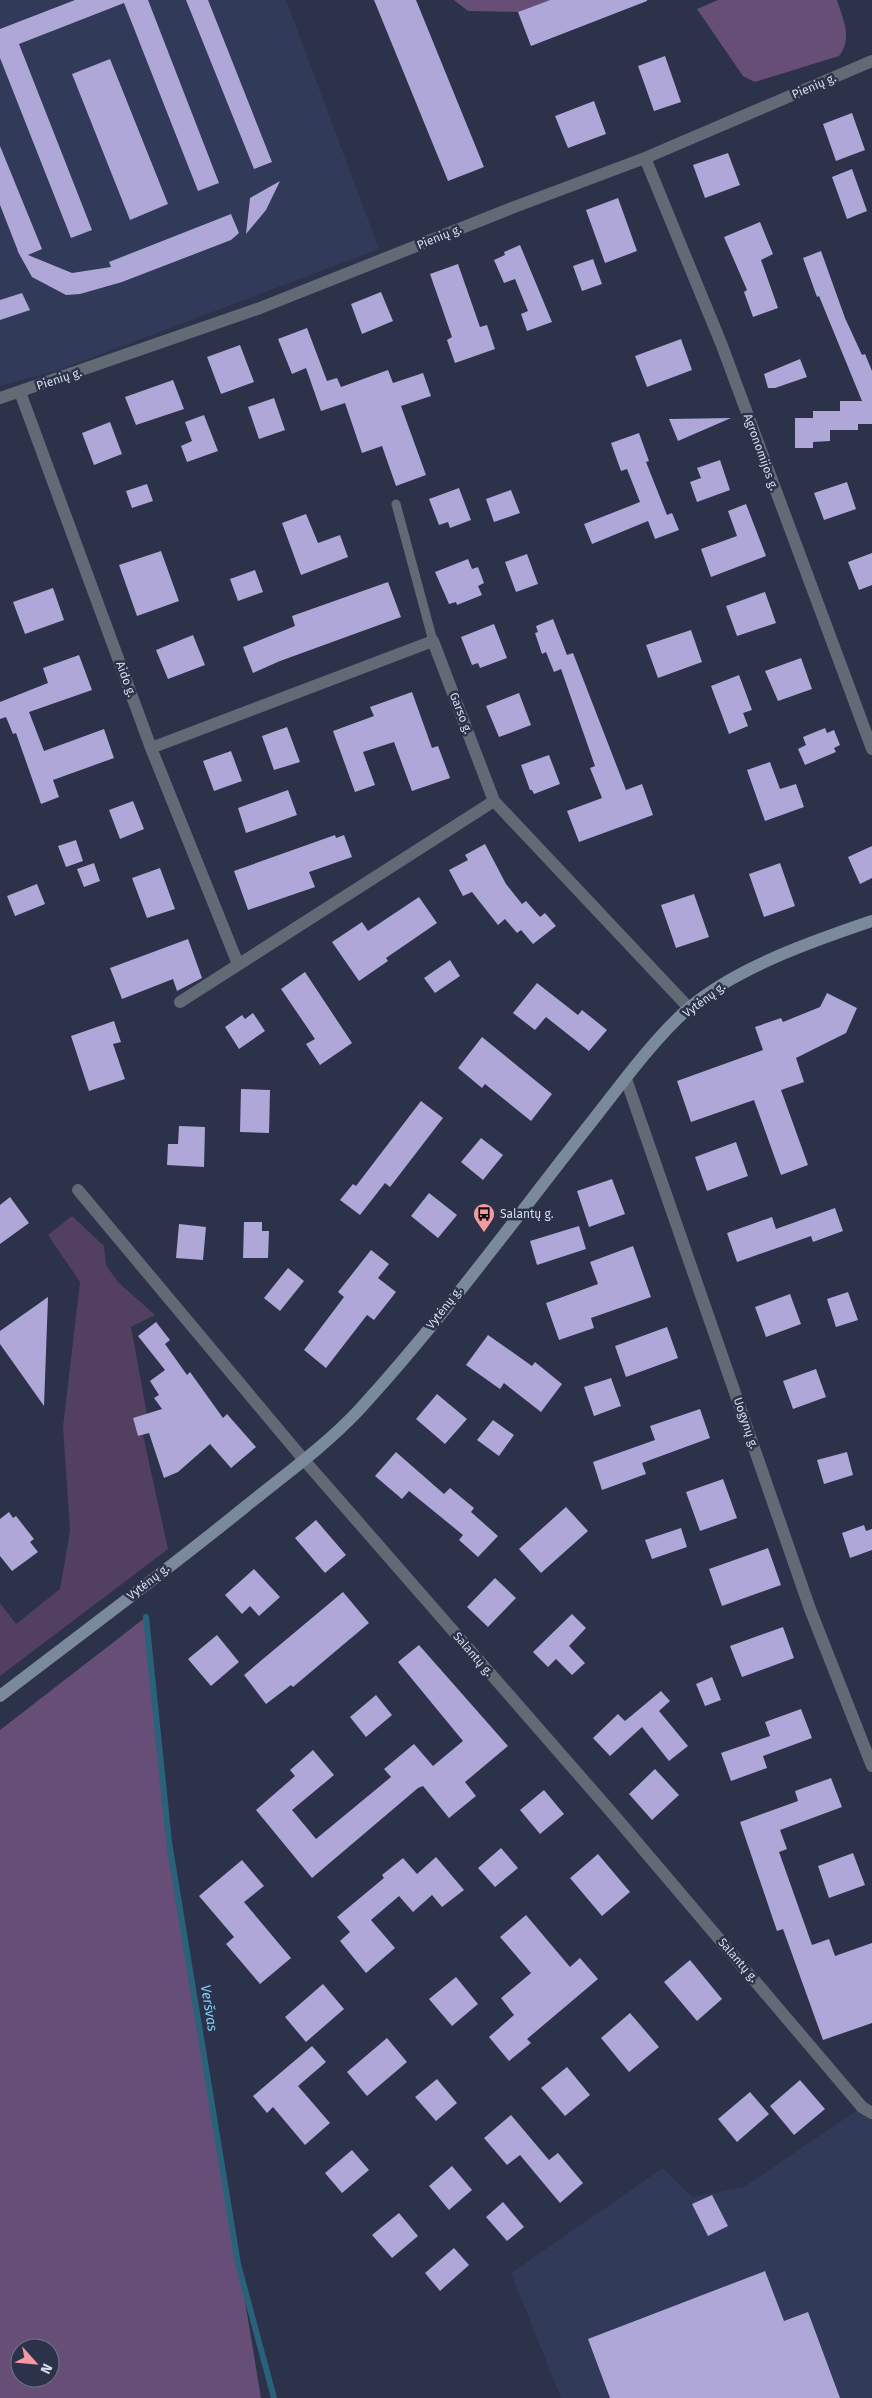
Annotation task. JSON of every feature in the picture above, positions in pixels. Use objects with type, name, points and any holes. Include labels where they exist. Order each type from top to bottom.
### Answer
[{"type":"main road","name":"Vytėnų g.","points":[[0,1696],[304,1460],[355,1413],[409,1353],[626,1079],[689,1008],[716,988],[747,971],[839,932],[872,921]]},
{"type":"street","name":"Pienių g.","points":[[0,398],[260,308],[517,206],[645,158],[872,61]]},
{"type":"street","name":"Agronomijos g.","points":[[645,158],[721,344],[872,749]]},
{"type":"street","name":"Aido g.","points":[[20,392],[151,748],[238,964]]},
{"type":"street","points":[[151,748],[433,641]]},
{"type":"street","name":"Garso g.","points":[[433,641],[494,801],[689,1008]]},
{"type":"street","points":[[180,1002],[494,801]]},
{"type":"street","name":"Uogynų g.","points":[[626,1079],[810,1609],[872,1766]]},
{"type":"street","name":"Salantų g.","points":[[78,1190],[304,1460],[613,1814],[862,2107],[872,2113]]},
{"type":"lane","points":[[396,504],[433,641]]},
{"type":"shaded area","points":[[0,0],[286,0],[379,249],[59,370],[0,386]]},
{"type":"shaded area","points":[[454,0],[550,0],[518,12],[468,11]]},
{"type":"shaded area","points":[[718,0],[837,0],[846,29],[843,49],[839,56],[755,82],[743,76],[697,9]]},
{"type":"shaded area","points":[[72,1216],[104,1246],[106,1265],[118,1282],[155,1315],[131,1327],[147,1414],[133,1418],[138,1436],[143,1435],[168,1549],[0,1676],[0,1603],[16,1624],[60,1589],[70,1531],[63,1427],[80,1282],[48,1235]]},
{"type":"shaded area","points":[[146,1617],[169,1842],[261,2398],[0,2398],[0,1730]]},
{"type":"shaded area","points":[[862,2107],[872,2113],[872,2398],[561,2398],[511,2273],[663,2168],[692,2197],[744,2187]]},
{"type":"building","points":[[75,0],[148,0],[219,183],[198,191],[124,3],[19,44],[92,230],[71,238],[0,58],[0,29]]},
{"type":"building","points":[[186,0],[208,0],[272,162],[254,169]]},
{"type":"building","points":[[374,0],[416,0],[484,167],[448,181]]},
{"type":"building","points":[[550,0],[647,1],[531,46],[518,12]]},
{"type":"building","points":[[665,56],[681,102],[654,111],[638,66]]},
{"type":"building","points":[[110,59],[168,204],[130,220],[72,74]]},
{"type":"building","points":[[594,101],[606,134],[568,148],[555,116]]},
{"type":"building","points":[[852,113],[865,150],[836,161],[823,124]]},
{"type":"building","points":[[0,146],[42,249],[28,255],[72,273],[111,267],[109,262],[231,214],[239,233],[231,240],[122,282],[80,294],[66,295],[32,277],[17,250],[0,205]]},
{"type":"building","points":[[728,153],[740,185],[705,198],[693,165]]},
{"type":"building","points":[[852,169],[867,211],[847,219],[832,177]]},
{"type":"building","points":[[280,181],[266,210],[246,234],[250,198]]},
{"type":"building","points":[[618,198],[637,251],[605,263],[586,210]]},
{"type":"building","points":[[760,222],[773,254],[761,260],[778,308],[753,317],[744,292],[747,290],[724,237]]},
{"type":"building","points":[[520,245],[552,322],[527,331],[521,314],[528,311],[515,279],[504,283],[494,260],[505,255],[504,252]]},
{"type":"building","points":[[821,251],[845,318],[862,355],[865,354],[872,371],[872,424],[858,424],[858,430],[830,430],[830,441],[813,442],[813,448],[795,448],[795,418],[813,418],[813,411],[840,411],[840,401],[862,401],[819,296],[817,297],[803,258]]},
{"type":"building","points":[[593,259],[602,284],[582,291],[573,266]]},
{"type":"building","points":[[458,264],[480,327],[487,325],[495,349],[455,363],[447,340],[452,337],[430,274]]},
{"type":"building","points":[[381,292],[393,321],[362,334],[351,304]]},
{"type":"building","points":[[22,293],[30,310],[0,320],[0,300]]},
{"type":"building","points":[[307,328],[327,381],[337,378],[341,387],[388,370],[393,383],[423,373],[431,396],[401,406],[426,475],[396,486],[382,446],[362,453],[345,403],[321,411],[306,368],[292,374],[278,339]]},
{"type":"building","points":[[681,339],[692,370],[647,387],[635,356]]},
{"type":"building","points":[[240,345],[254,382],[221,394],[207,357]]},
{"type":"building","points":[[800,359],[807,377],[775,388],[768,388],[764,374]]},
{"type":"building","points":[[173,380],[184,409],[136,425],[125,397]]},
{"type":"building","points":[[274,398],[285,430],[259,439],[248,407]]},
{"type":"building","points":[[204,415],[218,451],[187,462],[181,446],[192,441],[185,422]]},
{"type":"building","points":[[731,418],[678,441],[669,419]]},
{"type":"building","points":[[110,422],[122,454],[94,465],[82,433]]},
{"type":"building","points":[[639,433],[649,461],[646,462],[667,515],[672,513],[679,530],[655,539],[648,521],[592,544],[584,524],[640,502],[627,469],[621,471],[611,443]]},
{"type":"building","points":[[720,460],[730,490],[697,502],[690,482],[701,478],[697,468]]},
{"type":"building","points":[[847,482],[856,509],[824,520],[814,493]]},
{"type":"building","points":[[147,484],[153,501],[132,508],[126,491]]},
{"type":"building","points":[[459,488],[471,520],[450,528],[448,522],[439,525],[429,499]]},
{"type":"building","points":[[511,490],[520,513],[494,522],[486,499]]},
{"type":"building","points":[[746,504],[766,556],[711,577],[701,549],[737,536],[728,511]]},
{"type":"building","points":[[306,514],[318,543],[340,535],[348,557],[301,575],[282,523]]},
{"type":"building","points":[[161,551],[179,601],[137,616],[119,565]]},
{"type":"building","points":[[872,553],[872,585],[859,590],[848,562]]},
{"type":"building","points":[[527,554],[538,584],[516,592],[505,562]]},
{"type":"building","points":[[468,559],[472,569],[478,567],[484,583],[478,586],[482,595],[457,605],[456,602],[449,604],[435,572]]},
{"type":"building","points":[[255,570],[263,592],[238,601],[230,579]]},
{"type":"building","points":[[388,582],[401,617],[280,661],[253,673],[243,647],[295,626],[292,616]]},
{"type":"building","points":[[53,588],[64,620],[25,634],[13,602]]},
{"type":"building","points":[[765,592],[776,623],[737,636],[726,606]]},
{"type":"building","points":[[553,619],[567,655],[573,653],[626,790],[642,784],[653,815],[579,842],[567,811],[602,798],[590,768],[595,766],[561,669],[554,672],[546,652],[542,654],[535,633],[538,632],[536,626]]},
{"type":"building","points":[[494,624],[507,658],[480,668],[478,663],[472,665],[461,637]]},
{"type":"building","points":[[691,630],[702,662],[658,678],[646,645]]},
{"type":"building","points":[[193,635],[205,665],[168,679],[156,650]]},
{"type":"building","points":[[79,655],[92,690],[29,712],[44,751],[104,729],[114,758],[53,780],[59,797],[41,804],[16,733],[13,734],[6,717],[0,719],[0,702],[48,683],[43,668]]},
{"type":"building","points":[[801,658],[812,689],[778,701],[765,671]]},
{"type":"building","points":[[739,675],[752,710],[743,713],[748,726],[729,734],[711,686]]},
{"type":"building","points":[[412,692],[432,748],[438,746],[450,778],[412,791],[394,742],[363,752],[375,785],[355,792],[333,731],[374,716],[370,707]]},
{"type":"building","points":[[519,693],[531,725],[499,737],[486,706]]},
{"type":"building","points":[[287,727],[300,762],[274,770],[262,736]]},
{"type":"building","points":[[825,728],[827,733],[834,730],[840,745],[834,748],[836,752],[805,765],[798,749],[806,745],[803,737]]},
{"type":"building","points":[[231,751],[242,781],[214,791],[203,761]]},
{"type":"building","points":[[549,755],[560,784],[534,794],[530,790],[521,765]]},
{"type":"building","points":[[770,762],[780,789],[796,784],[804,807],[765,821],[747,770]]},
{"type":"building","points":[[288,790],[297,815],[246,833],[238,808]]},
{"type":"building","points":[[133,801],[144,829],[120,839],[109,810]]},
{"type":"building","points":[[335,835],[336,838],[344,835],[352,857],[309,872],[315,887],[248,910],[234,871]]},
{"type":"building","points":[[76,840],[83,861],[66,867],[58,846]]},
{"type":"building","points":[[485,844],[506,884],[522,904],[526,901],[540,917],[545,913],[556,926],[533,944],[521,930],[517,933],[505,919],[498,925],[472,892],[463,896],[449,870],[468,860],[465,855]]},
{"type":"building","points":[[872,846],[872,878],[860,884],[848,857]]},
{"type":"building","points":[[94,863],[100,881],[84,887],[77,869]]},
{"type":"building","points":[[780,863],[795,906],[764,917],[749,874]]},
{"type":"building","points":[[160,868],[175,909],[147,918],[132,878]]},
{"type":"building","points":[[37,884],[45,904],[15,916],[7,896]]},
{"type":"building","points":[[694,894],[709,937],[676,948],[661,905]]},
{"type":"building","points":[[419,897],[437,923],[386,958],[388,961],[359,981],[332,942],[362,922],[368,931]]},
{"type":"building","points":[[188,939],[202,978],[177,991],[173,979],[122,999],[110,968]]},
{"type":"building","points":[[450,960],[460,976],[435,993],[424,978]]},
{"type":"building","points":[[305,972],[352,1043],[320,1065],[306,1044],[315,1039],[281,989]]},
{"type":"building","points":[[537,983],[578,1015],[582,1010],[607,1030],[589,1051],[546,1017],[535,1030],[513,1013]]},
{"type":"building","points":[[827,993],[857,1008],[846,1033],[796,1058],[804,1082],[781,1090],[808,1165],[781,1175],[754,1100],[691,1122],[677,1081],[763,1050],[755,1027],[781,1018],[783,1022],[820,1007]]},
{"type":"building","points":[[253,1013],[265,1031],[239,1049],[225,1027],[242,1015],[245,1019]]},
{"type":"building","points":[[114,1021],[121,1042],[113,1044],[125,1079],[89,1091],[71,1036]]},
{"type":"building","points":[[482,1037],[552,1094],[531,1121],[485,1084],[482,1088],[458,1068]]},
{"type":"building","points":[[241,1089],[270,1090],[269,1133],[240,1132]]},
{"type":"building","points":[[421,1101],[443,1118],[390,1187],[385,1183],[360,1215],[340,1200],[353,1184],[356,1186]]},
{"type":"building","points":[[179,1126],[205,1127],[204,1167],[167,1165],[168,1144],[178,1144]]},
{"type":"building","points":[[481,1138],[503,1155],[483,1180],[461,1162]]},
{"type":"building","points":[[736,1142],[748,1176],[707,1191],[695,1157]]},
{"type":"building","points":[[612,1179],[625,1214],[589,1227],[577,1191]]},
{"type":"building","points":[[429,1193],[457,1215],[438,1238],[411,1216]]},
{"type":"building","points":[[10,1197],[29,1223],[0,1244],[0,1205]]},
{"type":"building","points":[[835,1208],[843,1231],[813,1242],[811,1236],[737,1262],[727,1233],[772,1217],[776,1229]]},
{"type":"building","points":[[244,1222],[262,1222],[262,1231],[269,1231],[268,1258],[243,1258]]},
{"type":"building","points":[[179,1224],[206,1227],[203,1260],[176,1258]]},
{"type":"building","points":[[579,1226],[586,1249],[537,1265],[530,1241]]},
{"type":"building","points":[[633,1246],[651,1297],[591,1318],[594,1328],[559,1340],[546,1303],[598,1284],[590,1262]]},
{"type":"building","points":[[371,1250],[389,1264],[378,1278],[396,1292],[374,1320],[367,1315],[326,1368],[304,1350],[344,1297],[338,1292]]},
{"type":"building","points":[[288,1268],[304,1281],[280,1311],[264,1298]]},
{"type":"building","points":[[848,1292],[858,1320],[836,1327],[827,1299]]},
{"type":"building","points":[[790,1294],[801,1324],[766,1337],[755,1307]]},
{"type":"building","points":[[48,1297],[44,1406],[0,1344],[0,1331]]},
{"type":"building","points":[[156,1322],[170,1340],[165,1344],[187,1375],[190,1372],[223,1418],[227,1414],[256,1447],[231,1468],[210,1444],[178,1472],[164,1478],[149,1433],[138,1436],[133,1418],[162,1409],[154,1398],[159,1395],[150,1381],[165,1370],[138,1336]]},
{"type":"building","points":[[667,1327],[678,1358],[626,1377],[615,1346]]},
{"type":"building","points":[[488,1335],[532,1366],[535,1362],[562,1384],[541,1412],[504,1383],[500,1389],[466,1365]]},
{"type":"building","points":[[816,1369],[826,1397],[793,1409],[783,1381]]},
{"type":"building","points":[[611,1378],[621,1406],[594,1416],[584,1387]]},
{"type":"building","points":[[437,1394],[467,1419],[445,1444],[416,1419]]},
{"type":"building","points":[[700,1409],[710,1438],[642,1463],[646,1474],[602,1490],[593,1462],[655,1440],[650,1426]]},
{"type":"building","points":[[493,1420],[514,1435],[499,1456],[477,1440]]},
{"type":"building","points":[[396,1452],[444,1494],[450,1488],[474,1508],[471,1512],[498,1536],[478,1557],[459,1540],[463,1535],[409,1491],[402,1499],[375,1476]]},
{"type":"building","points":[[847,1452],[853,1475],[824,1484],[817,1460]]},
{"type":"building","points":[[723,1479],[737,1518],[700,1531],[686,1492]]},
{"type":"building","points":[[566,1507],[588,1531],[541,1573],[519,1549]]},
{"type":"building","points":[[9,1512],[13,1518],[16,1516],[34,1539],[30,1542],[38,1552],[12,1571],[0,1556],[0,1519]]},
{"type":"building","points":[[316,1520],[346,1555],[325,1573],[295,1538]]},
{"type":"building","points":[[864,1525],[866,1531],[872,1529],[872,1550],[850,1558],[842,1533]]},
{"type":"building","points":[[681,1528],[687,1547],[652,1559],[645,1540]]},
{"type":"building","points":[[768,1548],[781,1585],[722,1606],[709,1569]]},
{"type":"building","points":[[254,1569],[280,1597],[259,1616],[250,1606],[242,1614],[225,1595]]},
{"type":"building","points":[[495,1578],[516,1598],[488,1627],[467,1607]]},
{"type":"building","points":[[343,1592],[369,1623],[293,1687],[291,1685],[266,1704],[244,1675]]},
{"type":"building","points":[[572,1614],[586,1628],[569,1646],[585,1663],[572,1675],[556,1659],[548,1667],[533,1652]]},
{"type":"building","points":[[783,1627],[794,1658],[742,1677],[730,1646]]},
{"type":"building","points":[[217,1635],[239,1662],[211,1686],[188,1659]]},
{"type":"building","points":[[419,1645],[508,1746],[465,1782],[476,1796],[449,1818],[423,1786],[418,1788],[312,1878],[256,1810],[295,1776],[290,1770],[313,1750],[334,1775],[292,1810],[316,1839],[391,1777],[384,1769],[414,1744],[433,1766],[463,1741],[398,1662]]},
{"type":"building","points":[[712,1677],[721,1700],[705,1706],[696,1684]]},
{"type":"building","points":[[661,1691],[670,1701],[659,1711],[688,1746],[669,1761],[642,1727],[610,1756],[593,1738],[618,1714],[625,1721]]},
{"type":"building","points":[[376,1695],[392,1715],[366,1737],[350,1717]]},
{"type":"building","points":[[801,1709],[812,1738],[763,1756],[767,1768],[731,1781],[721,1753],[770,1736],[765,1722]]},
{"type":"building","points":[[655,1769],[679,1795],[652,1820],[629,1794]]},
{"type":"building","points":[[831,1778],[842,1807],[780,1830],[787,1849],[779,1852],[812,1945],[829,1939],[835,1956],[872,1943],[872,2023],[823,2040],[783,1929],[777,1931],[740,1822],[798,1801],[795,1791]]},
{"type":"building","points":[[544,1790],[564,1814],[540,1834],[520,1810]]},
{"type":"building","points":[[501,1848],[518,1868],[495,1887],[478,1868]]},
{"type":"building","points":[[853,1853],[865,1885],[829,1898],[818,1866]]},
{"type":"building","points":[[598,1854],[630,1892],[602,1916],[570,1878]]},
{"type":"building","points":[[436,1857],[464,1890],[442,1907],[432,1895],[413,1912],[399,1896],[371,1920],[395,1948],[366,1973],[340,1941],[350,1932],[337,1917],[384,1878],[382,1875],[403,1858],[417,1874]]},
{"type":"building","points":[[242,1860],[264,1886],[244,1902],[291,1958],[260,1984],[226,1944],[234,1937],[199,1896]]},
{"type":"building","points":[[526,1915],[570,1967],[580,1958],[598,1979],[527,2039],[531,2043],[509,2061],[489,2037],[514,2015],[501,1998],[531,1973],[500,1937]]},
{"type":"building","points":[[690,1960],[722,1999],[697,2021],[664,1982]]},
{"type":"building","points":[[456,1977],[478,2004],[452,2026],[429,1999]]},
{"type":"building","points":[[323,1984],[344,2009],[306,2042],[285,2017]]},
{"type":"building","points":[[630,2013],[659,2047],[629,2072],[601,2038]]},
{"type":"building","points":[[387,2038],[407,2062],[367,2096],[347,2072]]},
{"type":"building","points":[[312,2046],[326,2062],[298,2086],[330,2123],[305,2145],[273,2107],[267,2113],[253,2096]]},
{"type":"building","points":[[567,2067],[590,2095],[565,2116],[541,2088]]},
{"type":"building","points":[[437,2079],[457,2103],[436,2121],[415,2097]]},
{"type":"building","points":[[800,2080],[825,2109],[794,2135],[770,2106]]},
{"type":"building","points":[[750,2092],[769,2114],[737,2142],[718,2119]]},
{"type":"building","points":[[511,2115],[549,2160],[558,2153],[583,2183],[560,2203],[520,2155],[507,2165],[484,2138]]},
{"type":"building","points":[[352,2150],[369,2170],[342,2193],[325,2173]]},
{"type":"building","points":[[452,2166],[472,2190],[449,2210],[429,2186]]},
{"type":"building","points":[[712,2195],[728,2226],[708,2236],[692,2204]]},
{"type":"building","points":[[503,2202],[524,2227],[507,2241],[486,2217]]},
{"type":"building","points":[[399,2213],[418,2236],[392,2258],[372,2235]]},
{"type":"building","points":[[454,2248],[469,2265],[440,2291],[425,2273]]},
{"type":"building","points":[[765,2271],[784,2321],[808,2312],[840,2398],[610,2398],[588,2339]]},
{"type":"waterway","name":"Veršvas","points":[[146,1617],[169,1842],[238,2264],[274,2398]]},
{"type":"place","name":"Salantų g.","points":[[484,1233]]}]
